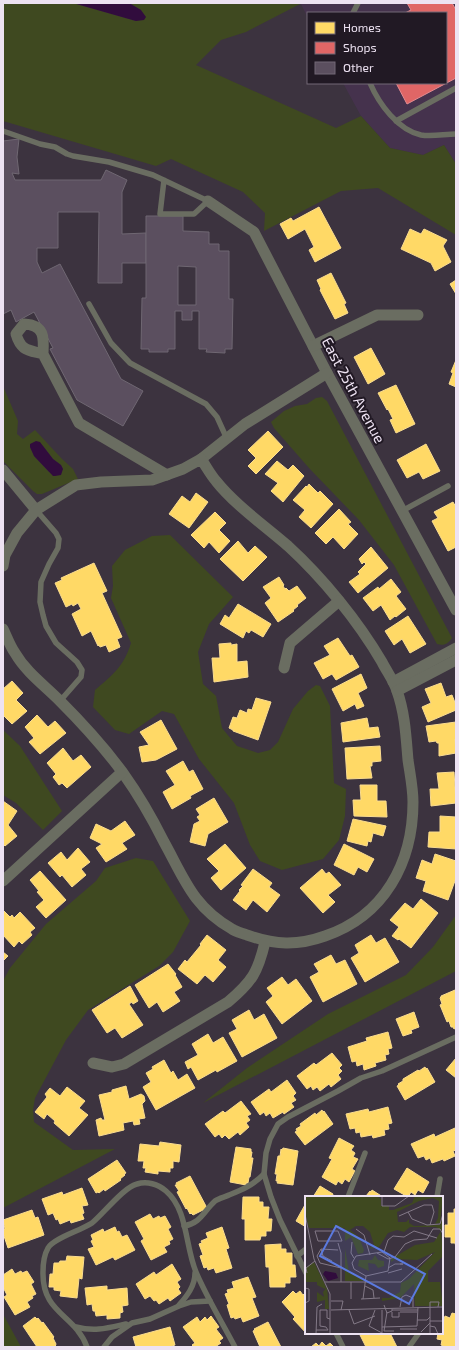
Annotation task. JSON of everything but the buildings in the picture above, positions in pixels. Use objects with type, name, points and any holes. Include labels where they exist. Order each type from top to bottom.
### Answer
[{"type":"street","name":"East 25th Avenue","points":[[208,201],[254,232],[327,373],[456,610]]},
{"type":"street","points":[[313,346],[377,315],[418,315]]},
{"type":"street","points":[[43,354],[79,423],[168,475]]},
{"type":"street","points":[[3,566],[5,555],[17,533],[36,510],[76,485],[101,482],[152,480],[183,469],[201,458],[245,424],[327,373]]},
{"type":"street","points":[[3,629],[15,653],[27,670],[60,701],[94,738],[122,772],[164,841],[179,873],[193,895],[211,914],[233,930],[265,942],[284,944],[312,941],[341,931],[366,915],[384,896],[400,871],[409,844],[413,803],[402,710],[395,686],[366,637],[339,601],[290,548],[229,495],[216,481],[201,458]]},
{"type":"street","points":[[3,470],[36,510]]},
{"type":"street","points":[[284,668],[290,643],[339,601]]},
{"type":"street","points":[[395,686],[456,648]]},
{"type":"street","points":[[395,686],[456,660]]},
{"type":"street","points":[[3,882],[122,772]]},
{"type":"street","points":[[93,1063],[112,1067],[124,1064],[228,1002],[239,993],[253,977],[260,964],[265,942]]},
{"type":"lane","points":[[354,12],[358,3]]},
{"type":"lane","points":[[371,84],[389,113],[403,128],[422,135],[456,134]]},
{"type":"lane","points":[[396,121],[456,88]]},
{"type":"lane","points":[[3,131],[40,144],[55,147],[73,156],[109,162],[153,175],[164,180],[208,201],[194,214],[160,214],[164,180]]},
{"type":"lane","points":[[89,304],[111,343],[130,363],[206,404],[217,417],[227,438]]},
{"type":"lane","points":[[402,510],[448,486]]},
{"type":"lane","points":[[36,510],[56,533],[59,539],[58,548],[41,582],[40,602],[46,626],[56,643],[77,662],[82,670],[82,677],[60,701]]},
{"type":"lane","points":[[305,1271],[271,1197],[264,1174],[266,1152],[270,1139],[278,1124],[288,1117],[361,1078],[394,1066],[456,1037]]},
{"type":"lane","points":[[348,1196],[365,1153]]},
{"type":"lane","points":[[184,1226],[192,1225],[198,1221],[216,1200],[249,1186],[264,1174]]},
{"type":"lane","points":[[437,1196],[440,1179]]},
{"type":"lane","points":[[87,1347],[76,1327],[57,1312],[50,1302],[45,1290],[43,1273],[45,1255],[48,1248],[54,1241],[91,1224],[128,1188],[141,1183],[155,1185],[165,1190],[179,1209],[195,1271],[235,1347]]},
{"type":"lane","points":[[297,1256],[305,1250]]},
{"type":"lane","points":[[179,1306],[188,1296],[194,1284],[195,1271]]},
{"type":"lane","points":[[76,1327],[87,1330],[99,1330],[150,1318],[191,1302],[210,1301]]},
{"type":"lane","points":[[104,1347],[112,1336],[132,1323]]},
{"type":"lane","points":[[336,1334],[343,1347]]},
{"type":"lane","points":[[409,1347],[418,1334]]},
{"type":"shaded area","points":[[73,3],[129,3],[141,10],[146,17],[144,20],[136,21]]},
{"type":"shaded area","points":[[456,3],[456,164],[444,145],[423,155],[390,148],[361,116],[344,84],[447,84],[447,12],[307,12],[307,16],[301,4]]},
{"type":"shaded area","points":[[36,441],[40,442],[53,459],[61,465],[63,469],[61,475],[53,476],[34,456],[30,444]]},
{"type":"green space","points":[[3,3],[73,3],[136,21],[141,10],[129,3],[302,3],[246,32],[221,40],[196,65],[336,128],[361,116],[390,148],[423,155],[444,145],[456,164],[456,235],[378,188],[341,191],[264,231],[265,213],[243,192],[171,159],[156,166],[3,121]]},
{"type":"green space","points":[[3,386],[18,421],[17,434],[23,439],[35,430],[73,469],[78,479],[42,494],[37,494],[3,461]],"holes":[[[43,446],[53,459],[61,465],[63,469],[49,472],[34,456],[30,447]]]},
{"type":"green space","points":[[322,397],[327,401],[452,638],[446,644],[437,644],[394,565],[359,520],[309,468],[274,428],[271,422],[284,411],[295,406],[307,404],[316,398]]},
{"type":"green space","points":[[170,535],[233,597],[209,624],[198,652],[203,684],[216,696],[222,728],[237,746],[258,753],[270,750],[278,742],[293,709],[308,691],[316,685],[320,686],[330,706],[334,783],[346,789],[345,816],[339,840],[323,859],[282,870],[260,861],[250,845],[234,803],[199,759],[174,714],[162,711],[129,734],[115,730],[93,707],[95,690],[117,670],[125,658],[131,643],[111,598],[113,586],[112,566],[125,550],[152,536]]},
{"type":"green space","points":[[3,730],[20,746],[62,811],[43,830],[16,803],[3,795]]},
{"type":"green space","points":[[136,858],[153,861],[190,921],[173,952],[159,966],[88,1010],[66,1040],[35,1098],[33,1110],[34,1122],[73,1150],[115,1149],[3,1208],[3,981],[10,968],[46,924],[96,881],[105,868]]},
{"type":"green space","points":[[456,915],[456,971],[203,1103],[247,1068],[328,1014],[406,975],[433,947]]},
{"type":"green space","points":[[3,1314],[21,1347],[3,1347]]}]
